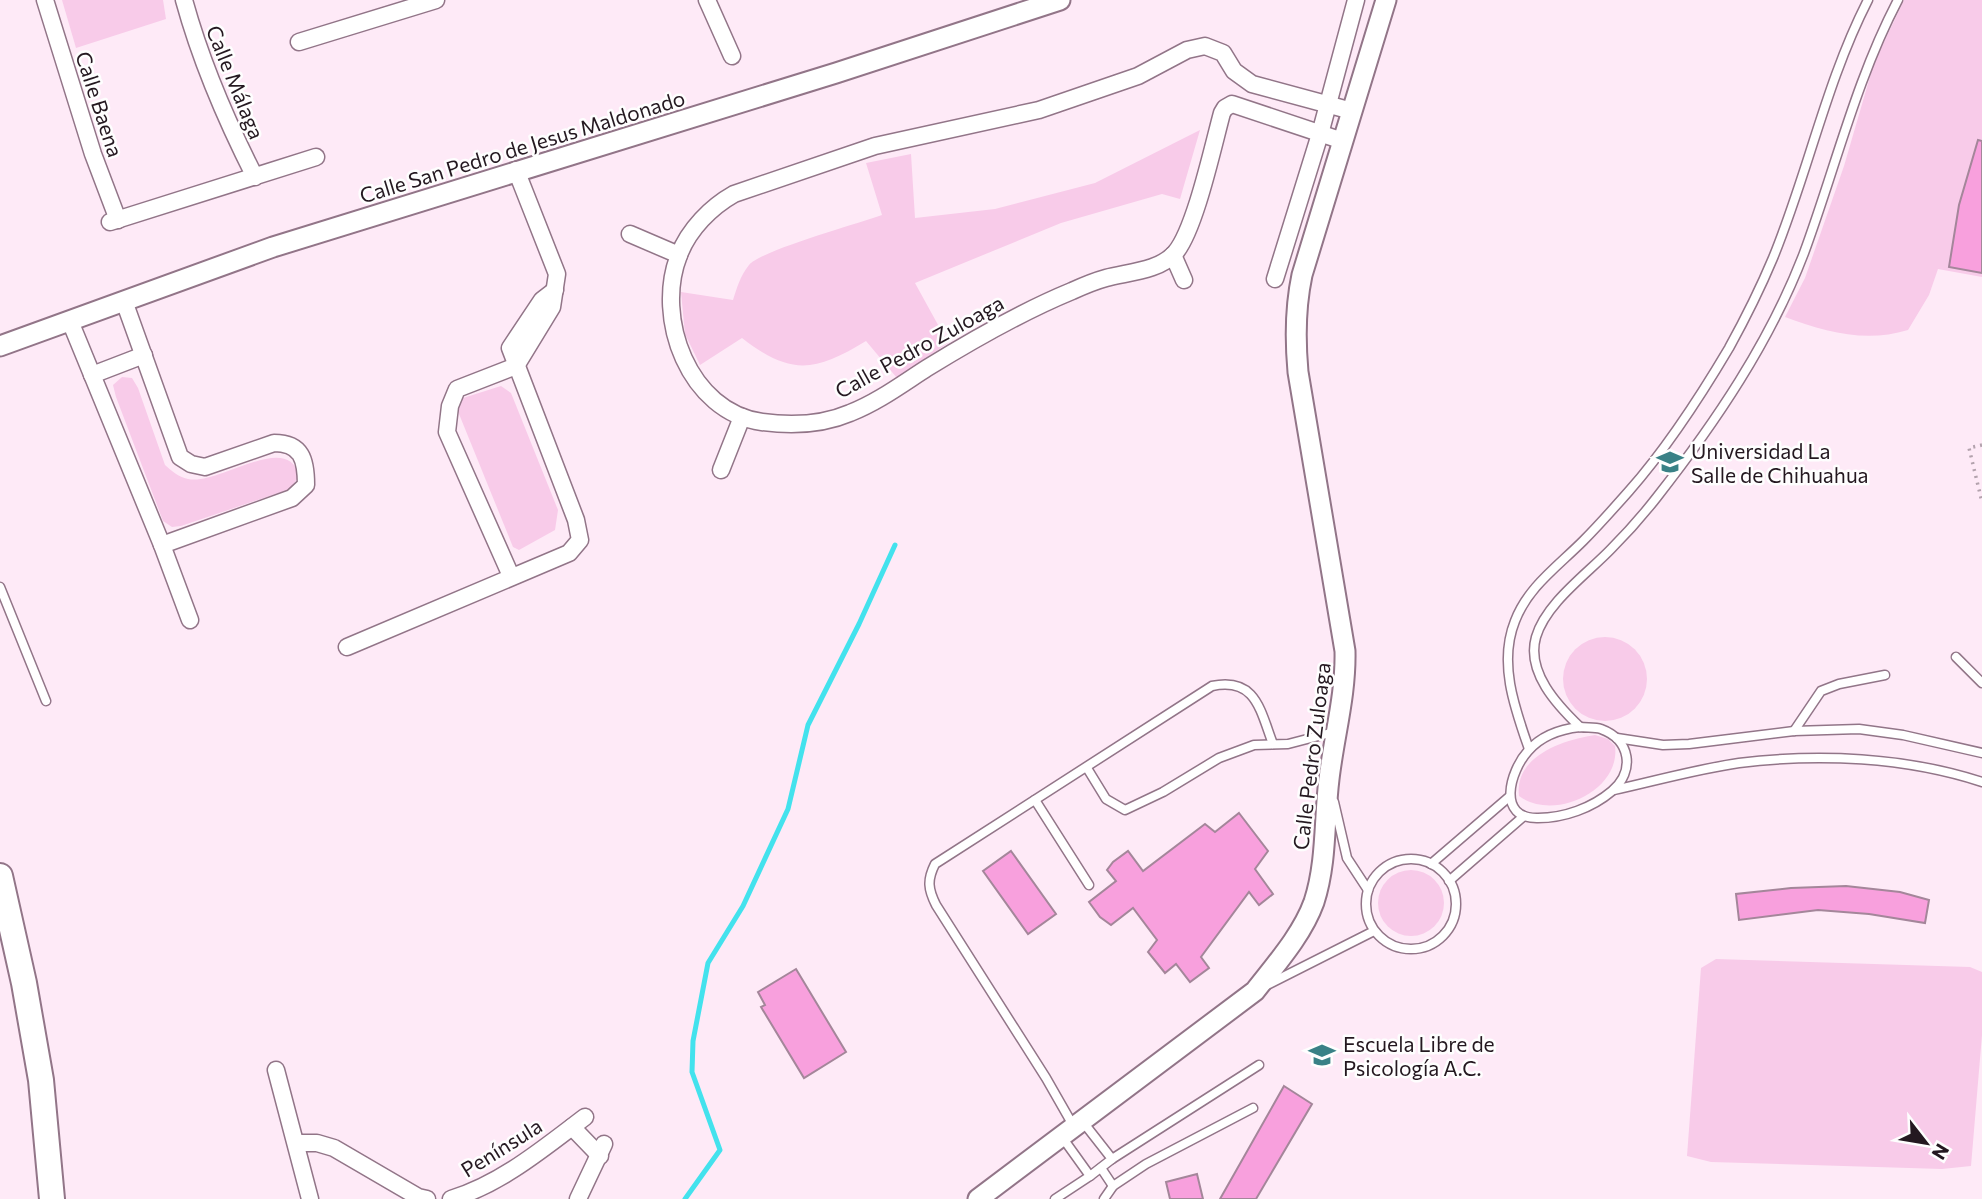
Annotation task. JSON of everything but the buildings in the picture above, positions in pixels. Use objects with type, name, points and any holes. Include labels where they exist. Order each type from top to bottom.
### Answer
[{"type":"main road","points":[[0,876],[41,1080],[52,1199]]},
{"type":"street","name":"Calle Baena","points":[[45,0],[114,221],[317,157]]},
{"type":"street","name":"Calle Málaga","points":[[184,0],[198,51],[255,177]]},
{"type":"street","points":[[299,41],[436,0]]},
{"type":"street","points":[[707,0],[732,56]]},
{"type":"street","name":"Calle San Pedro de Jesus Maldonado","points":[[0,346],[273,247],[836,73],[1060,0]]},
{"type":"street","points":[[1275,279],[1320,134],[1356,0]]},
{"type":"street","name":"Calle Pedro Zuloaga","points":[[978,1199],[1255,991],[1293,941],[1314,901],[1320,872],[1329,779],[1346,680],[1345,651],[1298,373],[1295,320],[1302,275],[1386,0]]},
{"type":"street","name":"Calle Pedro Zuloaga","points":[[1173,255],[1144,270],[1104,279],[1041,304],[978,337],[878,400],[821,423],[760,422],[731,413],[709,396],[693,375],[679,347],[672,323],[671,295],[679,255],[701,220],[716,204],[734,194],[875,146],[1039,110],[1138,76],[1187,50],[1205,46],[1223,53],[1240,77],[1252,85],[1352,111]]},
{"type":"street","points":[[1184,279],[1173,255],[1187,232],[1222,113],[1228,105],[1232,104],[1343,141]]},
{"type":"street","points":[[347,647],[569,553],[580,540],[576,520],[510,348],[542,300],[555,290],[557,274],[516,170]]},
{"type":"street","points":[[630,234],[679,255]]},
{"type":"street","points":[[124,301],[177,452],[185,461],[205,467],[274,443],[284,443],[298,450],[306,468],[306,485],[292,498],[162,545]]},
{"type":"street","points":[[71,321],[190,620]]},
{"type":"street","points":[[92,375],[144,355]]},
{"type":"street","points":[[511,576],[447,432],[450,406],[457,389],[516,366]]},
{"type":"street","points":[[721,470],[743,417]]},
{"type":"street","points":[[276,1070],[310,1199]]},
{"type":"street","name":"Península","points":[[451,1199],[469,1194],[493,1181],[578,1122],[602,1150],[578,1199]]},
{"type":"street","points":[[296,1143],[317,1143],[334,1148],[418,1197],[427,1199]]},
{"type":"lane","points":[[1529,749],[1512,699],[1508,669],[1509,645],[1520,607],[1532,590],[1638,480],[1686,415],[1728,349],[1774,256],[1831,89],[1868,0]]},
{"type":"lane","points":[[1580,727],[1558,705],[1536,666],[1535,640],[1541,624],[1552,607],[1612,549],[1656,499],[1738,383],[1784,299],[1803,255],[1860,88],[1898,0]]},
{"type":"lane","points":[[0,587],[46,701]]},
{"type":"lane","points":[[1956,657],[1982,683]]},
{"type":"lane","points":[[1794,731],[1821,691],[1839,684],[1885,675]]},
{"type":"lane","points":[[1090,1176],[1073,1129],[1046,1078],[936,905],[928,881],[935,863],[1212,686],[1228,683],[1251,694],[1256,700],[1273,744]]},
{"type":"lane","points":[[1431,864],[1509,797],[1515,773],[1529,749],[1555,732],[1580,727],[1600,729],[1617,738],[1625,746],[1628,766],[1623,778],[1614,790],[1576,812],[1536,819],[1524,816],[1514,808],[1509,797]]},
{"type":"lane","points":[[1617,738],[1663,745],[1794,731],[1859,729],[1903,734],[1982,752]]},
{"type":"lane","points":[[1087,768],[1106,799],[1125,810],[1163,792],[1219,758],[1254,745],[1310,740],[1337,731]]},
{"type":"lane","points":[[1614,790],[1737,764],[1823,758],[1889,763],[1935,770],[1982,782]]},
{"type":"lane","points":[[1329,779],[1347,858],[1368,890]]},
{"type":"lane","points":[[1035,800],[1088,885]]},
{"type":"lane","points":[[1449,881],[1524,816]]},
{"type":"lane","points":[[1419,859],[1431,864],[1442,871],[1455,895],[1451,925],[1441,937],[1429,945],[1414,949],[1399,948],[1374,931],[1366,911],[1368,890],[1373,878],[1393,862],[1419,859]]},
{"type":"lane","name":"Calle Pedro Zuloaga","points":[[1255,991],[1374,931]]},
{"type":"lane","points":[[1055,1199],[1112,1159],[1259,1065]]},
{"type":"lane","points":[[1104,1199],[1113,1186],[1146,1164],[1253,1108]]},
{"type":"lane","points":[[1073,1129],[1112,1159]]},
{"type":"lane","points":[[1101,1168],[1113,1186]]},
{"type":"path","points":[[1982,445],[1969,447],[1982,502]]},
{"type":"shaded area","points":[[62,0],[163,0],[166,19],[76,48]]},
{"type":"shaded area","points":[[1904,0],[1982,0],[1982,277],[1938,269],[1929,295],[1908,330],[1877,336],[1830,331],[1785,317],[1805,278],[1844,166],[1874,63]]},
{"type":"shaded area","points":[[1200,130],[1180,199],[1162,194],[1061,223],[915,283],[948,343],[897,378],[866,341],[832,359],[803,365],[775,359],[742,338],[700,365],[685,334],[681,292],[733,300],[743,273],[757,259],[790,245],[882,215],[866,163],[911,154],[915,218],[995,209],[1095,183]]},
{"type":"shaded area","points":[[122,377],[132,378],[138,388],[165,465],[178,475],[188,479],[201,479],[251,463],[281,458],[292,463],[299,476],[290,489],[172,527],[163,521],[116,397],[113,385]]},
{"type":"shaded area","points":[[501,386],[511,393],[558,510],[555,530],[519,550],[513,547],[457,409],[463,398]]},
{"type":"shaded area","points":[[1605,637],[1621,640],[1640,656],[1647,679],[1644,695],[1628,714],[1605,721],[1589,718],[1570,702],[1563,679],[1566,663],[1582,644]]},
{"type":"shaded area","points":[[1595,735],[1608,739],[1615,746],[1614,762],[1607,776],[1596,788],[1582,798],[1549,805],[1533,803],[1519,796],[1524,770],[1532,760],[1556,746]]},
{"type":"shaded area","points":[[1411,870],[1434,880],[1444,903],[1434,926],[1411,936],[1388,926],[1378,903],[1388,880]]},
{"type":"shaded area","points":[[1716,959],[1970,967],[1982,972],[1982,1035],[1971,1166],[1942,1169],[1711,1162],[1687,1156],[1701,968]]},
{"type":"waterway","points":[[685,1199],[720,1150],[692,1072],[693,1041],[708,963],[743,906],[788,809],[808,725],[895,545]]},
{"type":"place","name":"Universidad La Salle de Chihuahua","points":[[1670,462]]},
{"type":"place","name":"Escuela Libre de Psicología A.C.","points":[[1322,1055]]}]
